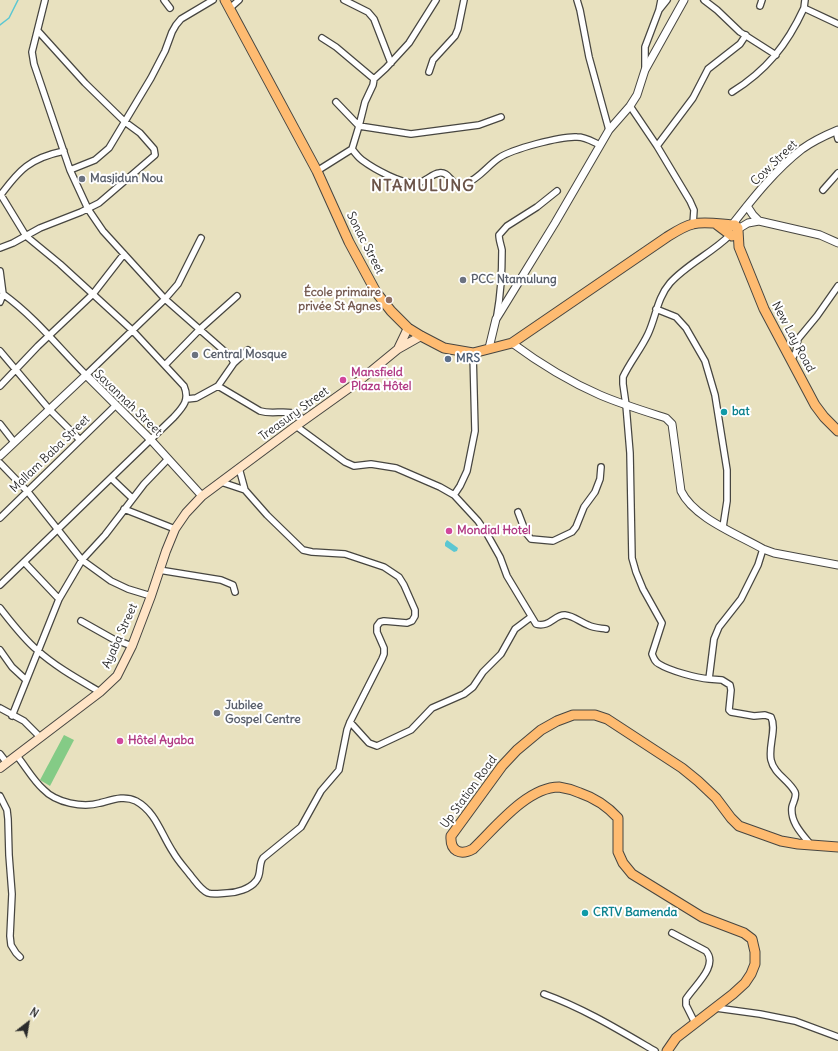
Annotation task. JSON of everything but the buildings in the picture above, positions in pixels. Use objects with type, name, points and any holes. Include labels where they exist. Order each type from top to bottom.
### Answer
[{"type":"highway","name":"Sonac Street","points":[[227,4],[317,171],[349,242],[376,292],[391,311],[408,328],[444,348],[473,353],[512,343],[667,237],[693,224],[715,224],[733,230]]},
{"type":"highway","name":"New Lay Road","points":[[733,230],[764,309],[815,405],[824,417],[838,431]]},
{"type":"highway","name":"Up Station Road","points":[[667,1051],[676,1038],[716,1008],[745,983],[755,964],[755,952],[752,939],[744,933],[702,916],[632,874],[623,863],[618,852],[618,818],[610,809],[594,798],[568,788],[558,787],[542,791],[526,799],[508,813],[473,849],[466,853],[454,849],[450,843],[451,836],[491,780],[517,750],[541,730],[557,721],[574,715],[594,715],[607,719],[682,768],[716,798],[739,826],[781,841],[838,848]]},
{"type":"main road","name":"Treasury Street","points":[[398,349],[408,328]]},
{"type":"main road","name":"Treasury Street","points":[[202,496],[359,381],[398,349],[421,336]]},
{"type":"main road","name":"Ayaba Street","points":[[0,768],[100,692],[116,676],[132,646],[175,529],[186,513],[202,496]]},
{"type":"street","points":[[45,0],[32,52],[34,64],[70,170],[88,209],[103,231],[165,299],[200,329],[231,358],[234,363]]},
{"type":"street","points":[[164,0],[170,8]]},
{"type":"street","points":[[70,170],[96,160],[110,148],[151,78],[176,25],[181,20],[213,0]]},
{"type":"street","points":[[227,4],[239,0]]},
{"type":"street","points":[[344,0],[368,12],[374,19],[391,63]]},
{"type":"street","points":[[317,171],[352,149],[365,102],[373,85],[374,79],[409,43],[436,0]]},
{"type":"street","points":[[429,72],[433,60],[455,36],[458,29],[464,0]]},
{"type":"street","points":[[577,0],[589,57],[609,130]]},
{"type":"street","points":[[645,70],[645,47],[659,10],[661,0]]},
{"type":"street","points":[[659,10],[667,0]]},
{"type":"street","points":[[496,319],[555,223],[609,130],[630,106],[637,95],[645,70],[660,40],[684,0]]},
{"type":"street","points":[[704,0],[718,10],[746,35],[776,55]]},
{"type":"street","points":[[760,6],[762,0]]},
{"type":"street","points":[[732,92],[757,76],[776,55],[790,35],[804,8],[805,0]]},
{"type":"street","points":[[804,8],[838,24]]},
{"type":"street","points":[[0,248],[40,228],[88,209],[104,199],[155,155],[154,149],[145,138],[125,122],[81,78],[38,31]]},
{"type":"street","points":[[658,146],[693,98],[708,69],[740,44],[746,35]]},
{"type":"street","points":[[322,38],[336,47],[374,79]]},
{"type":"street","points":[[336,102],[359,126],[411,134],[479,125],[502,117]]},
{"type":"street","points":[[630,106],[658,146],[690,201],[694,210],[693,224]]},
{"type":"street","points":[[837,131],[838,139]]},
{"type":"street","name":"Cow Street","points":[[733,230],[748,205],[789,161],[802,149],[837,131]]},
{"type":"street","points":[[352,149],[361,160],[400,181],[416,183],[421,182],[441,172],[445,173],[455,184],[461,184],[475,179],[494,162],[507,153],[550,141],[577,136],[600,145]]},
{"type":"street","points":[[0,585],[151,440],[185,405],[187,399],[184,386],[132,330],[60,264],[26,236],[1,196],[9,183],[30,163],[45,156],[64,151]]},
{"type":"street","points":[[823,190],[838,172]]},
{"type":"street","points":[[489,348],[502,289],[502,247],[499,235],[507,226],[557,191]]},
{"type":"street","points":[[748,205],[751,213],[759,221]]},
{"type":"street","points":[[811,845],[795,825],[792,808],[796,795],[772,765],[770,750],[774,727],[771,717],[765,715],[754,716],[731,712],[728,710],[731,690],[730,684],[722,680],[701,678],[660,665],[655,661],[652,654],[662,623],[640,584],[632,558],[630,453],[623,377],[649,333],[656,310],[669,285],[686,269],[718,247],[733,230],[748,223],[759,221],[820,235],[838,243]]},
{"type":"street","points":[[3,294],[50,336],[61,350],[86,375],[165,299],[178,284],[201,238]]},
{"type":"street","points":[[0,386],[93,294],[124,254]]},
{"type":"street","points":[[0,271],[3,294],[0,302]]},
{"type":"street","points":[[791,360],[796,352],[796,341],[817,316],[838,286]]},
{"type":"street","points":[[165,365],[200,329],[237,296]]},
{"type":"street","points":[[656,310],[676,317],[686,328],[705,361],[715,395],[727,470],[727,501],[723,527]]},
{"type":"street","points":[[512,343],[563,377],[599,394],[626,405],[666,418],[670,421],[672,424],[681,490],[685,498],[700,514],[763,549],[774,553],[838,565]]},
{"type":"street","points":[[0,350],[15,370],[80,440]]},
{"type":"street","points":[[187,399],[196,398],[218,386],[234,363],[248,350]]},
{"type":"street","points":[[454,495],[467,471],[476,431],[473,353]]},
{"type":"street","name":"Savannah Street","points":[[0,456],[86,375],[151,440],[202,496]]},
{"type":"street","points":[[218,386],[260,411],[267,413],[282,411],[289,412],[304,420]]},
{"type":"street","name":"Mallam Baba Street","points":[[0,518],[116,406]]},
{"type":"street","points":[[0,424],[14,442]]},
{"type":"street","points":[[296,426],[345,462],[354,466],[371,464],[396,468],[440,487],[454,495],[478,521],[487,534],[500,557],[507,576],[534,622],[541,625],[548,623],[559,616],[565,615],[575,618],[590,626],[606,629]]},
{"type":"street","points":[[12,716],[58,599],[82,560],[105,535],[132,498],[168,459]]},
{"type":"street","points":[[0,463],[28,492],[82,560],[111,581],[128,589],[151,596]]},
{"type":"street","points":[[518,512],[526,533],[531,539],[553,541],[572,532],[576,527],[584,507],[594,492],[600,479],[601,467]]},
{"type":"street","points":[[17,756],[42,789],[53,797],[79,804],[98,804],[122,798],[136,801],[149,813],[159,826],[172,851],[202,889],[212,894],[233,893],[254,883],[260,875],[260,864],[263,858],[303,824],[321,791],[339,770],[350,722],[384,654],[384,648],[377,632],[377,626],[380,622],[384,621],[407,623],[412,621],[415,616],[415,610],[399,577],[384,567],[345,554],[303,550],[266,516],[245,490],[240,468]]},
{"type":"street","points":[[111,478],[132,498]]},
{"type":"street","points":[[221,482],[245,490]]},
{"type":"street","points":[[124,509],[175,529]]},
{"type":"street","points":[[709,679],[714,639],[719,627],[741,599],[758,565],[763,549]]},
{"type":"street","points":[[24,562],[58,599]]},
{"type":"street","points":[[159,570],[221,580],[232,585],[235,592]]},
{"type":"street","points":[[0,608],[37,651],[100,692]]},
{"type":"street","points":[[350,722],[369,743],[377,746],[406,733],[414,727],[432,708],[464,694],[473,687],[482,672],[501,654],[515,629],[531,617]]},
{"type":"street","points":[[81,621],[113,639],[132,646]]},
{"type":"street","points":[[0,650],[12,667],[26,680]]},
{"type":"street","points":[[0,708],[24,722],[40,737]]},
{"type":"street","points":[[0,754],[7,763]]},
{"type":"street","points":[[0,796],[7,810],[8,819],[8,855],[12,894],[11,945],[20,957]]},
{"type":"street","points":[[672,933],[706,951],[709,955],[710,961],[708,969],[686,999],[686,1005],[695,1023]]},
{"type":"street","points":[[544,994],[598,1019],[655,1051]]},
{"type":"street","points":[[716,1008],[760,1014],[795,1021],[838,1037]]},
{"type":"green space","points":[[64,735],[74,740],[50,786],[40,780]]},
{"type":"water","points":[[447,540],[458,548],[457,551],[454,552],[445,546]]},
{"type":"waterway","points":[[0,25],[9,18],[18,0]]},
{"type":"place","name":"Masjidun Nou","points":[[82,179]]},
{"type":"place","name":"PCC Ntamulung","points":[[463,280]]},
{"type":"place","name":"École primaire privée St Agnes","points":[[389,300]]},
{"type":"place","name":"Central Mosque","points":[[195,355]]},
{"type":"place","name":"MRS","points":[[448,359]]},
{"type":"place","name":"Mansfield Plaza Hôtel","points":[[343,380]]},
{"type":"place","name":"bat","points":[[724,412]]},
{"type":"place","name":"Mondial Hotel","points":[[449,531]]},
{"type":"place","name":"Jubilee Gospel Centre","points":[[217,713]]},
{"type":"place","name":"Hôtel Ayaba","points":[[120,741]]},
{"type":"place","name":"CRTV Bamenda","points":[[585,913]]},
{"type":"district","name":"NTAMULUNG","points":[[423,186]]}]
